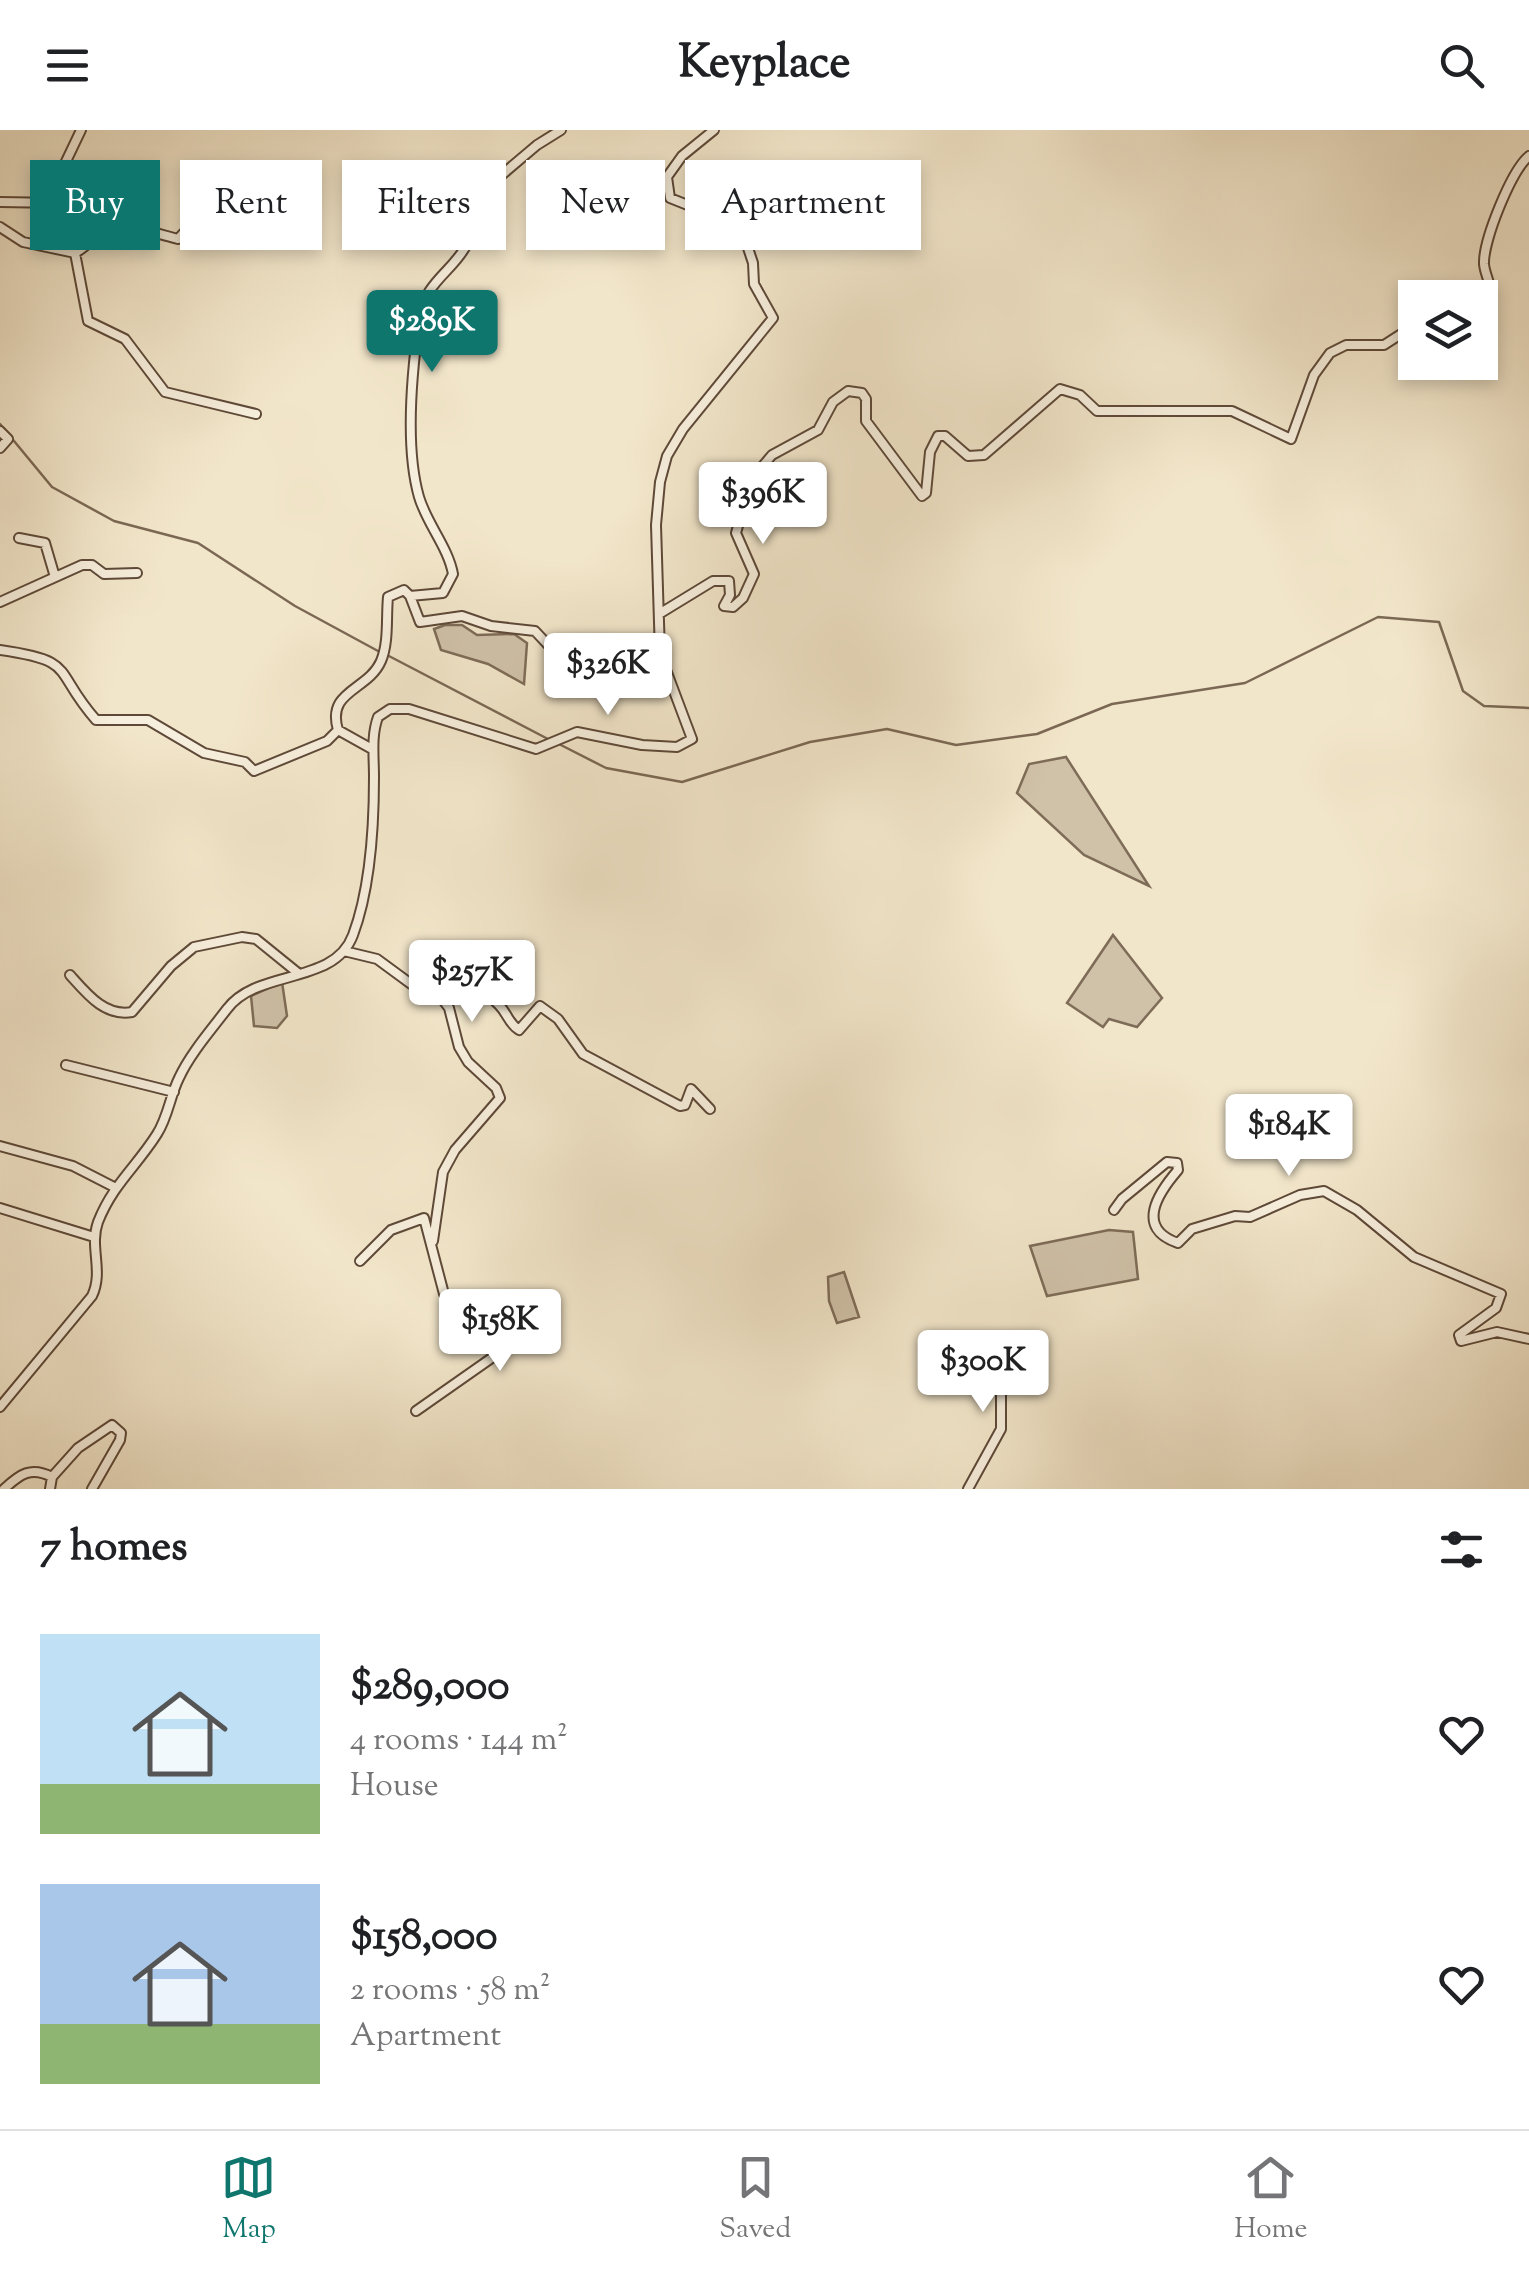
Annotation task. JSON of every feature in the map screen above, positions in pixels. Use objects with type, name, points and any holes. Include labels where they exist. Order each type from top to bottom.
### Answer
[{"type":"street","points":[[0,202],[61,202],[60,174],[80,130]]},
{"type":"street","points":[[410,596],[443,593],[454,574],[432,531],[416,479],[413,372],[421,309],[429,292],[466,250],[474,234],[471,201],[480,189],[560,130]]},
{"type":"street","points":[[0,1407],[92,1296],[98,1282],[94,1237],[116,1188],[154,1139],[180,1075],[228,1006],[244,991],[318,968],[344,951],[352,936],[364,889],[373,795],[372,748],[378,717],[398,708],[536,748],[577,732],[642,745],[677,747],[692,739],[660,654],[656,525],[667,456],[726,372],[773,318],[754,284],[754,263],[743,233],[670,198],[668,177],[682,156],[714,130]]},
{"type":"street","points":[[1490,280],[1484,261],[1513,178],[1529,156]]},
{"type":"street","points":[[0,227],[24,242],[75,254]]},
{"type":"street","points":[[75,254],[102,233],[115,230],[154,231],[178,240],[180,237]]},
{"type":"street","points":[[75,254],[88,321],[126,339],[165,392],[174,398],[256,414]]},
{"type":"street","points":[[659,614],[712,581],[729,581],[730,595],[724,606],[733,607],[743,598],[753,584],[753,565],[736,532],[751,480],[772,454],[818,430],[833,402],[848,391],[862,393],[866,399],[866,421],[922,496],[926,493],[930,452],[938,436],[945,436],[968,456],[984,454],[1060,390],[1080,395],[1097,411],[1232,411],[1290,438],[1314,375],[1330,352],[1346,345],[1384,345],[1398,336]]},
{"type":"street","points":[[0,431],[8,439],[0,448]]},
{"type":"street","points":[[19,538],[45,543],[55,578]]},
{"type":"street","points":[[0,602],[88,564],[104,574],[137,573]]},
{"type":"street","points":[[372,748],[338,730],[334,718],[337,704],[355,684],[366,681],[380,662],[387,635],[388,597],[404,590],[420,622],[462,616],[491,626],[535,630],[565,662],[584,675]]},
{"type":"street","points":[[0,650],[49,659],[62,667],[96,720],[148,720],[204,753],[245,762],[254,771],[327,741],[338,730]]},
{"type":"street","points":[[70,975],[89,996],[116,1014],[124,1014],[142,1004],[171,966],[194,948],[242,937],[256,939],[298,973]]},
{"type":"street","points":[[344,951],[377,959],[412,984],[453,978],[466,982],[501,1007],[508,1022],[519,1030],[540,1006],[548,1010],[583,1054],[680,1106],[685,1105],[691,1089],[696,1091],[710,1108]]},
{"type":"street","points":[[430,984],[450,1008],[459,1046],[480,1076],[496,1088],[500,1098],[454,1150],[443,1172],[432,1241]]},
{"type":"street","points":[[66,1064],[174,1092]]},
{"type":"street","points":[[0,1146],[73,1166],[116,1188]]},
{"type":"street","points":[[1114,1210],[1122,1198],[1167,1162],[1176,1164],[1178,1170],[1156,1196],[1152,1210],[1160,1230],[1178,1243],[1192,1229],[1234,1216],[1250,1217],[1300,1194],[1324,1192],[1358,1210],[1414,1257],[1501,1294],[1496,1308],[1459,1335],[1461,1342],[1498,1332],[1529,1339]]},
{"type":"street","points":[[0,1208],[94,1237]]},
{"type":"street","points":[[360,1261],[379,1238],[410,1220],[424,1218],[444,1294],[483,1308],[525,1312],[528,1326],[523,1336],[416,1411]]},
{"type":"street","points":[[968,1489],[1002,1429],[1001,1342]]},
{"type":"street","points":[[50,1489],[52,1477],[78,1448],[112,1425],[120,1433],[120,1440],[92,1489]]},
{"type":"street","points":[[4,1489],[23,1472],[40,1470],[52,1477]]},
{"type":"shaded area","points":[[462,625],[477,635],[514,634],[527,643],[524,684],[488,664],[441,650],[434,629]]},
{"type":"shaded area","points":[[1066,757],[1149,886],[1084,855],[1017,793],[1029,764]]},
{"type":"shaded area","points":[[1113,935],[1162,998],[1137,1027],[1109,1019],[1103,1027],[1067,1003]]},
{"type":"shaded area","points":[[282,982],[287,1016],[277,1028],[254,1026],[251,996]]},
{"type":"shaded area","points":[[1109,1230],[1133,1232],[1138,1279],[1047,1296],[1030,1246]]},
{"type":"shaded area","points":[[844,1272],[859,1317],[837,1323],[829,1301],[828,1277]]},
{"type":"waterway","points":[[0,424],[52,487],[114,521],[198,543],[295,606],[378,651]]},
{"type":"waterway","points":[[555,742],[606,768],[682,782],[810,742],[887,729],[956,745],[1037,734],[1112,704],[1245,683],[1378,617],[1439,622],[1463,691],[1484,706],[1529,708]]},
{"type":"waterway","points":[[387,655],[548,739]]}]
